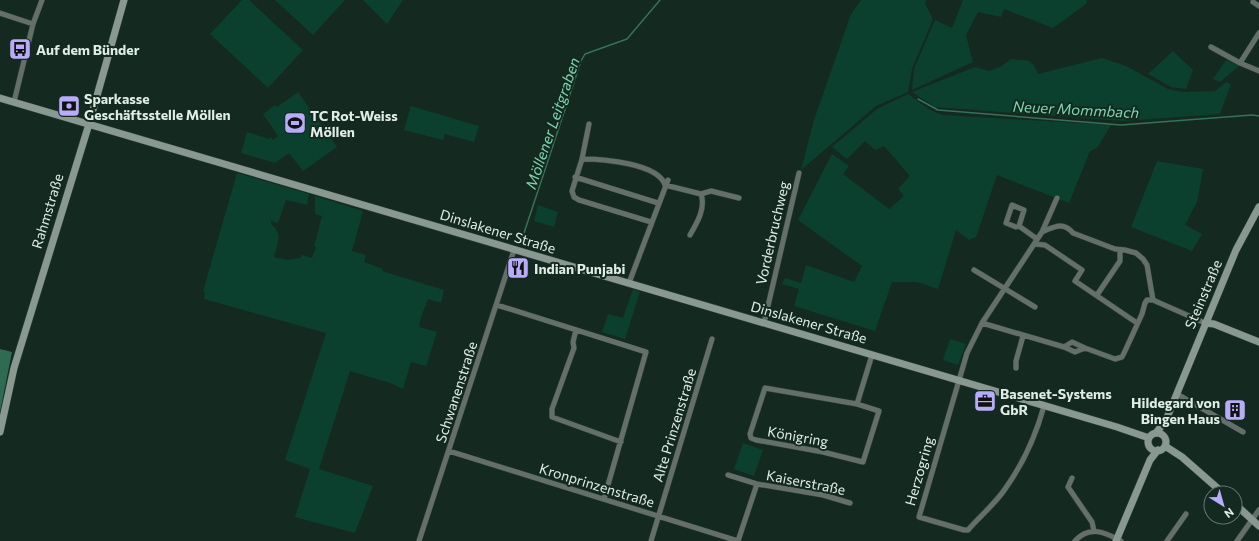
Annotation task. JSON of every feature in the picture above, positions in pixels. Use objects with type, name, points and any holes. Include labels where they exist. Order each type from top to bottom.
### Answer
[{"type":"main road","name":"Rahmstraße","points":[[0,432],[14,368],[72,175],[89,124],[124,0]]},
{"type":"main road","name":"Dinslakener Straße","points":[[0,98],[257,172],[514,250],[1117,427],[1149,438]]},
{"type":"main road","name":"Steinstraße","points":[[1156,433],[1166,420],[1236,250],[1259,207]]},
{"type":"main road","points":[[1205,323],[1214,324],[1259,342]]},
{"type":"main road","name":"Steinstraße","points":[[1164,436],[1166,420]]},
{"type":"main road","points":[[1150,460],[1149,438],[1156,433],[1164,436],[1166,441],[1165,446]]},
{"type":"main road","points":[[1150,446],[1158,450]]},
{"type":"main road","points":[[1118,540],[1150,460],[1158,450],[1165,446]]},
{"type":"main road","points":[[1165,446],[1182,457],[1214,485]]},
{"type":"main road","points":[[1243,512],[1259,526]]},
{"type":"street","points":[[14,102],[34,24],[42,0]]},
{"type":"street","points":[[1253,2],[1259,6]]},
{"type":"street","points":[[0,13],[34,24]]},
{"type":"street","points":[[1240,63],[1259,33]]},
{"type":"street","points":[[1211,47],[1240,63],[1259,71]]},
{"type":"street","points":[[589,124],[582,159],[575,177],[572,191],[574,197],[579,200],[651,222]]},
{"type":"street","points":[[582,159],[618,161],[638,166],[655,174],[667,182],[701,194],[711,191],[739,198]]},
{"type":"street","name":"Vorderbruchweg","points":[[764,323],[799,173]]},
{"type":"street","points":[[575,177],[658,203]]},
{"type":"street","points":[[629,283],[667,182]]},
{"type":"street","points":[[690,235],[697,224],[704,201],[701,194]]},
{"type":"street","points":[[959,380],[967,353],[982,323],[1042,232],[1057,198]]},
{"type":"street","points":[[1042,232],[1058,225],[1068,227],[1073,233],[1115,249],[1136,253],[1143,259],[1146,265],[1153,300]]},
{"type":"street","points":[[1019,226],[1036,241],[1045,245],[1082,270],[1075,281],[1138,323]]},
{"type":"street","name":"Schwanenstraße","points":[[419,541],[514,250]]},
{"type":"street","points":[[1097,295],[1120,261],[1120,250]]},
{"type":"street","points":[[974,270],[1035,307]]},
{"type":"street","points":[[982,323],[1064,347],[1075,352],[1085,348],[1114,359],[1122,357],[1138,323],[1145,303],[1148,300],[1153,300],[1205,323]]},
{"type":"street","points":[[497,305],[646,352],[604,499]]},
{"type":"street","points":[[576,330],[573,342],[574,348],[552,409],[552,418],[621,442]]},
{"type":"street","points":[[1016,368],[1016,362],[1023,336]]},
{"type":"street","name":"Alte Prinzenstraße","points":[[651,541],[712,339]]},
{"type":"street","points":[[857,404],[872,355]]},
{"type":"street","name":"Herzogring","points":[[959,380],[919,516],[964,530],[968,530],[1005,490],[1029,447],[1044,406]]},
{"type":"street","name":"Königring","points":[[766,388],[857,404],[879,411],[863,462],[823,452],[756,440],[750,434],[766,388]]},
{"type":"street","points":[[1177,394],[1243,432]]},
{"type":"street","name":"Kronprinzenstraße","points":[[449,451],[738,541]]},
{"type":"street","name":"Kaiserstraße","points":[[728,475],[757,484],[823,494],[850,503]]},
{"type":"street","points":[[1072,478],[1068,487],[1092,522],[1094,531]]},
{"type":"street","name":"Kaiserstraße","points":[[738,541],[757,484]]},
{"type":"street","points":[[1237,541],[1259,510]]},
{"type":"street","points":[[1167,541],[1186,514]]},
{"type":"street","points":[[1075,541],[1087,532],[1094,531],[1100,531],[1118,540]]},
{"type":"green space","points":[[242,0],[249,0],[303,50],[268,88],[210,34]]},
{"type":"green space","points":[[275,0],[345,0],[313,35]]},
{"type":"green space","points":[[363,0],[403,0],[387,24]]},
{"type":"green space","points":[[861,0],[926,0],[925,4],[933,19],[912,69],[908,92],[876,106],[801,170],[814,120],[851,14]]},
{"type":"green space","points":[[963,0],[1087,0],[1086,4],[1053,28],[1004,9],[1001,17],[978,12],[966,35],[973,62],[912,90],[914,69],[935,20],[952,28]]},
{"type":"green space","points":[[1173,51],[1193,70],[1186,89],[1171,87],[1148,74]]},
{"type":"green space","points":[[1102,58],[1126,66],[1168,89],[1182,92],[1215,91],[1226,82],[1231,84],[1220,114],[1123,121],[935,107],[912,92],[975,67],[989,71],[1000,67],[1011,59],[1031,62],[1038,74]]},
{"type":"green space","points":[[1226,60],[1239,66],[1220,82],[1213,79]]},
{"type":"green space","name":"TC Rot-Weiss Möllen","points":[[298,92],[337,147],[303,171],[289,153],[275,163],[241,153],[247,132],[269,139],[271,137],[273,140],[278,136],[263,114],[275,105],[277,107]]},
{"type":"green space","points":[[908,94],[930,110],[943,115],[1111,125],[1097,148],[1090,151],[1069,203],[997,175],[976,237],[969,240],[956,230],[938,289],[917,282],[892,282],[875,331],[794,306],[799,289],[782,284],[785,278],[801,283],[806,265],[854,282],[862,266],[798,220],[832,154],[849,166],[843,174],[889,209],[904,196],[898,189],[910,176],[884,146],[875,150],[865,141],[847,159],[832,147],[877,109]]},
{"type":"green space","points":[[411,106],[479,126],[474,142],[445,134],[443,140],[404,130]]},
{"type":"green space","points":[[1157,161],[1203,169],[1197,202],[1185,225],[1202,234],[1192,251],[1131,227]]},
{"type":"green space","points":[[237,173],[309,194],[307,205],[286,200],[278,223],[271,221],[271,224],[275,228],[278,235],[278,243],[274,257],[288,260],[300,258],[302,255],[312,258],[316,247],[314,246],[322,216],[315,214],[315,196],[363,211],[352,251],[366,255],[364,262],[383,269],[382,271],[444,290],[441,303],[428,299],[421,317],[419,327],[437,332],[426,366],[411,362],[403,389],[390,383],[350,371],[319,469],[373,486],[355,533],[295,517],[310,469],[285,460],[326,333],[204,299],[205,292],[203,291]]},
{"type":"green space","points":[[538,205],[558,212],[554,227],[534,221]]},
{"type":"green space","points":[[633,289],[640,292],[625,339],[602,332],[608,314],[623,318]]},
{"type":"green space","points":[[950,339],[966,344],[958,365],[943,360]]},
{"type":"green space","points":[[0,349],[12,352],[0,412]]},
{"type":"green space","points":[[743,443],[763,450],[754,476],[734,469]]},
{"type":"waterway","name":"Möllener Leitgraben","points":[[521,242],[581,61],[585,54],[627,39],[660,0]]},
{"type":"waterway","name":"Neuer Mommbach","points":[[918,99],[938,110],[1121,125],[1252,115],[1259,116]]},
{"type":"place","name":"Auf dem Bünder","points":[[20,49]]},
{"type":"place","name":"Sparkasse Geschäftsstelle Möllen","points":[[69,106]]},
{"type":"place","name":"TC Rot-Weiss Möllen","points":[[295,123]]},
{"type":"place","name":"Indian Punjabi","points":[[518,268]]},
{"type":"place","name":"Basenet-Systems GbR","points":[[985,401]]},
{"type":"place","name":"Hildegard von Bingen Haus","points":[[1235,410]]}]
